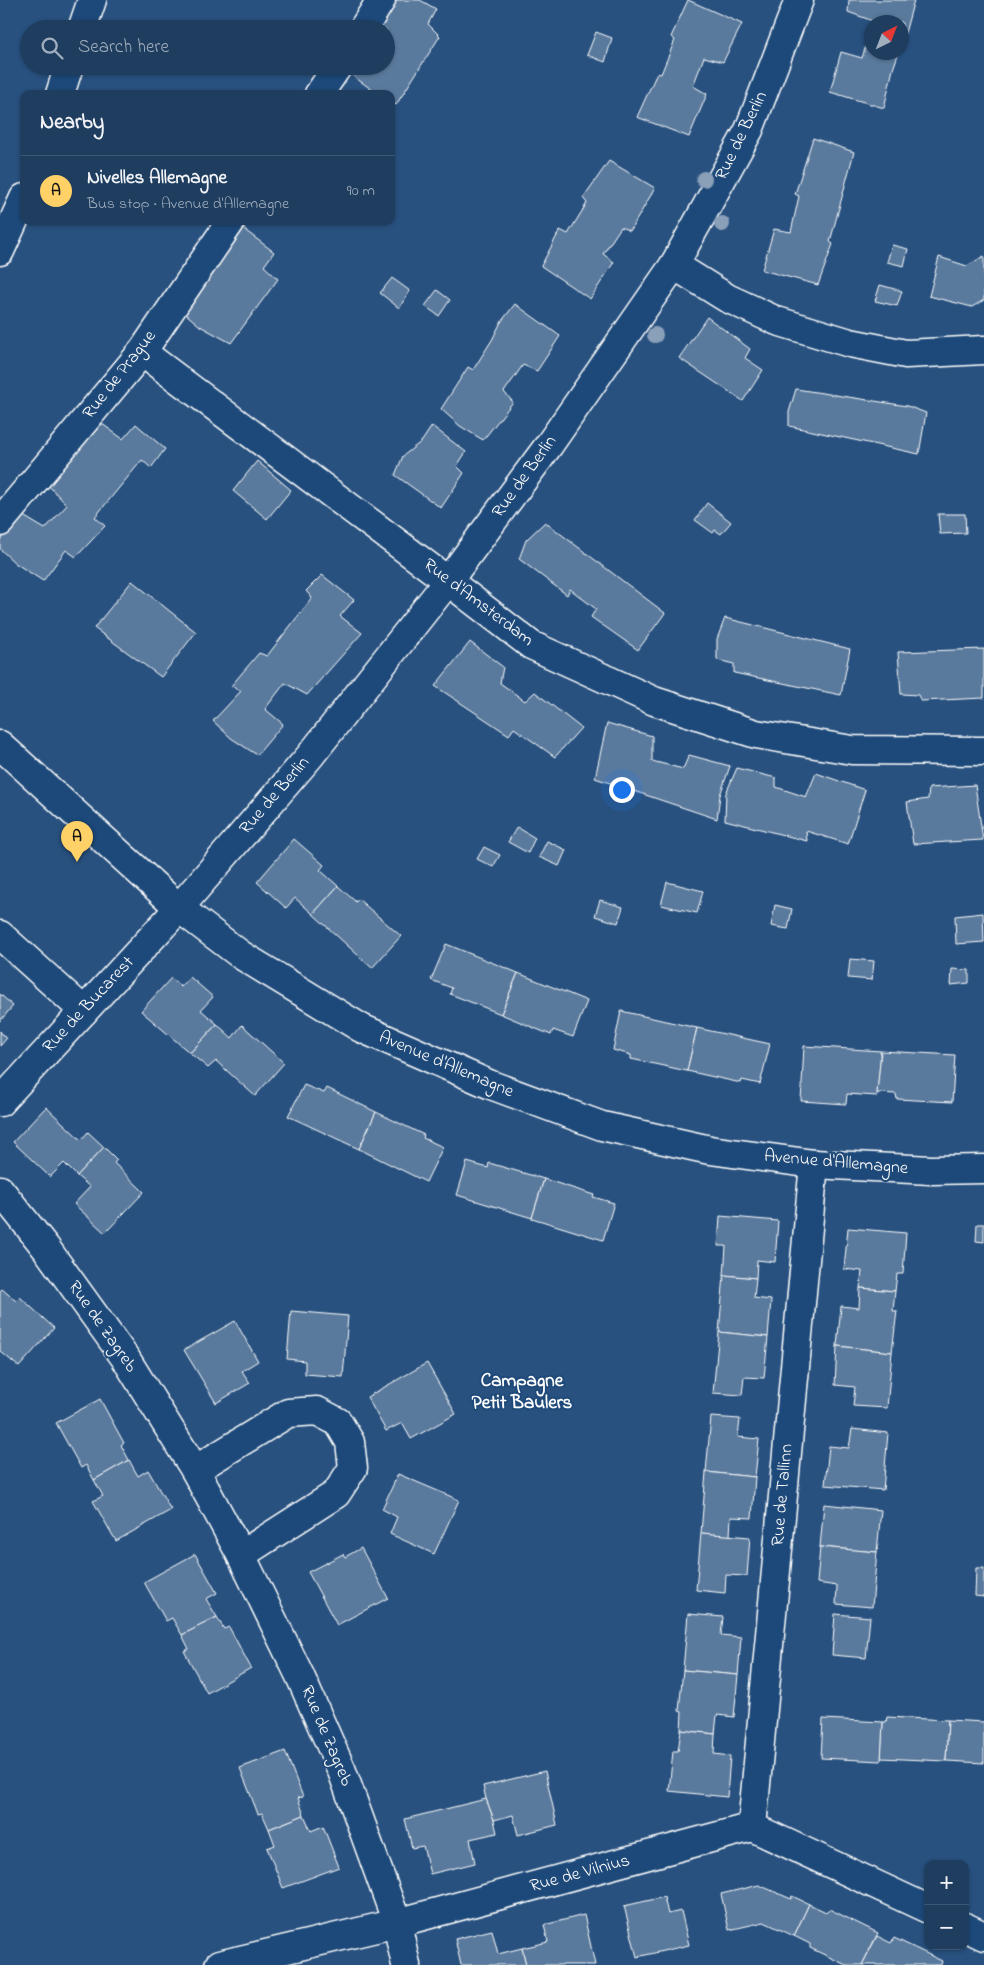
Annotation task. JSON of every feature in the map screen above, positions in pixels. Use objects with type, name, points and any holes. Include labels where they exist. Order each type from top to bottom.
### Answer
[{"type":"street","points":[[85,20],[92,0]]},
{"type":"street","points":[[369,20],[381,0]]},
{"type":"street","name":"Rue de Berlin","points":[[178,908],[310,756],[448,580],[548,445],[674,265],[749,130],[799,0]]},
{"type":"street","points":[[61,90],[66,75]]},
{"type":"street","points":[[322,90],[332,75]]},
{"type":"street","points":[[0,251],[20,207]]},
{"type":"street","name":"Rue de Prague","points":[[0,522],[142,352],[228,225]]},
{"type":"street","points":[[674,265],[727,298],[777,321],[850,343],[906,354],[984,350]]},
{"type":"street","name":"Rue d'Amsterdam","points":[[142,352],[531,644],[654,701],[756,734],[852,750],[984,751]]},
{"type":"street","name":"Avenue d'Allemagne","points":[[0,745],[178,908],[241,955],[361,1028],[491,1086],[602,1126],[710,1150],[814,1164],[931,1170],[984,1169]]},
{"type":"street","name":"Rue de Bucarest","points":[[0,1102],[178,908]]},
{"type":"street","points":[[0,935],[84,1011]]},
{"type":"street","name":"Rue de Tallinn","points":[[752,1826],[814,1164]]},
{"type":"street","name":"Rue de Zagreb","points":[[0,1190],[46,1248],[126,1359],[196,1470],[241,1555],[300,1676],[342,1771],[397,1924],[406,1965]]},
{"type":"street","points":[[196,1470],[288,1413],[317,1411],[338,1422],[350,1442],[353,1468],[336,1494],[241,1555]]},
{"type":"street","points":[[752,1826],[924,1907]]},
{"type":"street","name":"Rue de Vilnius","points":[[219,1965],[397,1924],[752,1826]]},
{"type":"street","points":[[969,1929],[984,1936]]},
{"type":"building","points":[[397,0],[420,0],[436,9],[428,24],[440,36],[396,105],[395,90],[372,90],[352,75],[395,75],[395,20],[380,20],[389,5],[393,7]]},
{"type":"building","points":[[688,0],[742,24],[723,62],[704,57],[693,86],[707,94],[689,137],[637,117],[657,73],[661,74],[675,40],[671,37]]},
{"type":"building","points":[[849,0],[914,0],[909,18],[909,15],[864,15],[864,18],[848,12]]},
{"type":"building","points":[[596,32],[612,38],[605,62],[587,55]]},
{"type":"building","points":[[841,52],[862,58],[864,52],[864,60],[896,60],[884,108],[830,92]]},
{"type":"building","points":[[813,138],[854,152],[830,242],[833,244],[818,285],[762,270],[774,229],[791,232],[799,196],[795,194]]},
{"type":"building","points":[[609,161],[655,188],[630,231],[621,227],[603,254],[614,262],[590,299],[541,266],[560,230],[568,234],[587,203],[583,198]]},
{"type":"building","points":[[242,228],[274,252],[264,266],[278,279],[231,343],[200,326],[180,309]]},
{"type":"building","points":[[892,245],[908,249],[904,266],[887,262]]},
{"type":"building","points":[[984,256],[984,300],[972,307],[929,296],[939,257],[967,266]]},
{"type":"building","points":[[392,278],[410,291],[399,308],[380,293]]},
{"type":"building","points":[[880,285],[902,291],[897,306],[875,301]]},
{"type":"building","points":[[437,290],[450,300],[439,316],[425,306]]},
{"type":"building","points":[[515,304],[560,336],[537,371],[523,365],[504,392],[513,402],[483,440],[460,426],[441,409],[468,367],[473,370],[501,322]]},
{"type":"building","points":[[707,317],[750,349],[745,358],[763,370],[743,401],[679,358]]},
{"type":"building","points":[[796,389],[907,406],[926,413],[919,454],[789,426],[789,412]]},
{"type":"building","points":[[98,421],[123,439],[136,424],[165,449],[151,468],[142,460],[95,517],[105,526],[76,557],[66,550],[43,581],[15,563],[0,549],[0,540],[20,514],[45,529],[67,505],[47,484]]},
{"type":"building","points":[[432,426],[466,452],[457,466],[464,473],[441,508],[395,475],[403,456],[422,441]]},
{"type":"building","points":[[257,461],[291,490],[267,519],[233,491]]},
{"type":"building","points":[[707,503],[731,522],[721,534],[715,530],[713,533],[695,520]]},
{"type":"building","points":[[938,514],[965,514],[966,533],[940,534]]},
{"type":"building","points":[[545,522],[665,613],[638,650],[591,617],[596,609],[570,589],[567,595],[519,559],[526,540]]},
{"type":"building","points":[[322,575],[354,600],[340,616],[362,633],[307,695],[285,683],[265,709],[283,724],[257,755],[231,738],[213,721],[241,691],[231,686],[259,653],[267,656],[312,598],[306,591]]},
{"type":"building","points":[[132,581],[196,632],[161,677],[94,628]]},
{"type":"building","points":[[725,618],[850,649],[841,695],[734,673],[734,664],[717,660],[717,639]]},
{"type":"building","points":[[470,642],[503,667],[500,683],[525,701],[535,692],[581,728],[555,757],[514,728],[509,735],[435,686]]},
{"type":"building","points":[[984,649],[984,698],[921,701],[918,695],[901,694],[898,652]]},
{"type":"building","points":[[607,723],[652,736],[652,761],[683,769],[689,755],[730,766],[720,795],[717,819],[595,778]]},
{"type":"building","points":[[737,768],[776,778],[776,787],[806,797],[816,773],[865,790],[848,844],[806,831],[807,841],[725,820],[726,793]]},
{"type":"building","points":[[975,785],[983,840],[913,844],[907,802],[928,799],[929,788]]},
{"type":"building","points":[[517,827],[535,838],[528,853],[508,842]]},
{"type":"building","points":[[294,839],[324,865],[320,870],[338,886],[313,914],[295,898],[286,908],[257,882]]},
{"type":"building","points":[[547,841],[566,850],[559,866],[539,857]]},
{"type":"building","points":[[484,847],[500,855],[493,867],[477,859]]},
{"type":"building","points":[[667,882],[703,891],[697,913],[661,905]]},
{"type":"building","points":[[338,886],[356,902],[358,899],[401,936],[372,968],[313,914]]},
{"type":"building","points":[[600,900],[623,907],[618,923],[595,916]]},
{"type":"building","points":[[775,905],[792,909],[788,929],[771,926]]},
{"type":"building","points":[[983,913],[984,942],[956,944],[955,916]]},
{"type":"building","points":[[446,944],[518,973],[501,1014],[450,994],[452,988],[431,980]]},
{"type":"building","points":[[850,959],[874,961],[872,980],[848,978]]},
{"type":"building","points":[[952,969],[969,970],[969,983],[951,985]]},
{"type":"building","points":[[518,973],[587,1001],[573,1037],[553,1030],[551,1035],[501,1014]]},
{"type":"building","points":[[190,977],[213,997],[201,1010],[217,1024],[190,1053],[141,1011],[171,978],[181,987]]},
{"type":"building","points":[[0,994],[13,1006],[0,1021]]},
{"type":"building","points":[[621,1011],[697,1028],[687,1071],[631,1059],[631,1055],[613,1050]]},
{"type":"building","points":[[217,1024],[232,1038],[242,1025],[284,1063],[255,1096],[216,1061],[208,1068],[190,1053]]},
{"type":"building","points":[[697,1028],[770,1044],[760,1084],[742,1080],[741,1083],[687,1071]]},
{"type":"building","points":[[0,1031],[6,1039],[0,1046]]},
{"type":"building","points":[[804,1046],[881,1051],[877,1096],[847,1094],[846,1104],[801,1101]]},
{"type":"building","points":[[881,1051],[955,1055],[952,1102],[897,1099],[896,1094],[877,1093]]},
{"type":"building","points":[[304,1085],[324,1093],[327,1088],[376,1112],[359,1149],[288,1116]]},
{"type":"building","points":[[46,1107],[81,1140],[88,1132],[104,1147],[77,1176],[64,1163],[50,1177],[13,1142]]},
{"type":"building","points":[[376,1112],[424,1135],[423,1138],[443,1147],[426,1182],[359,1149]]},
{"type":"building","points":[[104,1147],[117,1160],[114,1163],[144,1192],[105,1233],[74,1204],[90,1187],[77,1176]]},
{"type":"building","points":[[467,1162],[488,1168],[489,1163],[544,1179],[532,1218],[457,1195]]},
{"type":"building","points":[[544,1179],[614,1203],[603,1240],[532,1218]]},
{"type":"building","points":[[720,1216],[778,1221],[775,1262],[757,1260],[756,1278],[724,1275],[726,1246],[718,1246]]},
{"type":"building","points":[[977,1224],[984,1224],[984,1242],[976,1241]]},
{"type":"building","points":[[848,1228],[906,1233],[903,1274],[897,1274],[895,1291],[860,1288],[862,1271],[844,1269]]},
{"type":"building","points":[[724,1275],[756,1278],[754,1298],[771,1300],[768,1337],[719,1332]]},
{"type":"building","points":[[860,1288],[895,1291],[893,1311],[897,1311],[892,1352],[837,1346],[841,1306],[859,1308]]},
{"type":"building","points":[[2,1289],[16,1301],[20,1297],[54,1328],[19,1367],[0,1351],[0,1291]]},
{"type":"building","points":[[291,1311],[348,1316],[343,1377],[305,1374],[305,1361],[287,1359]]},
{"type":"building","points":[[235,1321],[258,1361],[242,1371],[250,1383],[216,1403],[184,1350]]},
{"type":"building","points":[[719,1332],[768,1337],[764,1378],[744,1377],[742,1395],[713,1393]]},
{"type":"building","points":[[837,1346],[892,1352],[887,1408],[853,1406],[855,1387],[835,1385]]},
{"type":"building","points":[[427,1363],[456,1414],[411,1439],[402,1423],[386,1431],[367,1397]]},
{"type":"building","points":[[100,1399],[124,1443],[121,1445],[129,1460],[94,1480],[86,1465],[81,1468],[56,1423]]},
{"type":"building","points":[[711,1417],[740,1419],[738,1437],[759,1439],[755,1477],[706,1472]]},
{"type":"building","points":[[852,1429],[888,1433],[883,1490],[825,1485],[829,1446],[849,1448]]},
{"type":"building","points":[[129,1460],[138,1476],[148,1470],[171,1510],[116,1541],[93,1501],[103,1496],[94,1480]]},
{"type":"building","points":[[706,1472],[755,1477],[752,1518],[731,1517],[730,1536],[701,1533]]},
{"type":"building","points":[[398,1474],[459,1500],[434,1554],[390,1534],[397,1517],[382,1509]]},
{"type":"building","points":[[824,1504],[881,1510],[877,1552],[820,1547]]},
{"type":"building","points":[[701,1533],[750,1537],[747,1576],[726,1575],[725,1593],[696,1590]]},
{"type":"building","points":[[820,1547],[877,1552],[872,1607],[836,1604],[837,1586],[817,1583]]},
{"type":"building","points":[[361,1548],[388,1598],[337,1625],[308,1572],[343,1554],[345,1557]]},
{"type":"building","points":[[195,1554],[217,1593],[206,1599],[217,1617],[182,1635],[172,1618],[166,1621],[144,1582]]},
{"type":"building","points":[[976,1568],[984,1568],[984,1597],[975,1596]]},
{"type":"building","points":[[688,1614],[723,1617],[721,1635],[741,1637],[738,1675],[683,1670]]},
{"type":"building","points":[[835,1614],[870,1617],[866,1658],[832,1655]]},
{"type":"building","points":[[217,1617],[224,1629],[229,1627],[251,1668],[207,1693],[184,1651],[189,1649],[182,1635]]},
{"type":"building","points":[[683,1670],[738,1675],[734,1717],[717,1715],[715,1734],[681,1730],[682,1712],[679,1711]]},
{"type":"building","points":[[887,1717],[948,1720],[946,1761],[881,1758],[883,1722],[886,1722]]},
{"type":"building","points":[[823,1719],[883,1722],[881,1761],[821,1758]]},
{"type":"building","points":[[948,1720],[984,1722],[984,1763],[946,1761]]},
{"type":"building","points":[[681,1730],[715,1734],[714,1754],[730,1756],[727,1797],[669,1791],[673,1751],[678,1751]]},
{"type":"building","points":[[285,1751],[303,1797],[298,1798],[304,1815],[269,1829],[262,1813],[258,1814],[240,1768]]},
{"type":"building","points":[[545,1771],[557,1825],[518,1835],[513,1815],[494,1820],[483,1786]]},
{"type":"building","points":[[486,1799],[497,1833],[470,1839],[475,1863],[430,1874],[423,1846],[412,1848],[405,1819]]},
{"type":"building","points":[[304,1815],[311,1831],[323,1826],[339,1867],[283,1888],[267,1848],[275,1845],[269,1829]]},
{"type":"building","points":[[759,1885],[791,1899],[792,1896],[809,1904],[794,1936],[764,1922],[729,1930],[721,1894]]},
{"type":"building","points":[[664,1897],[668,1914],[681,1911],[689,1945],[637,1957],[624,1906]]},
{"type":"building","points":[[809,1904],[826,1912],[829,1909],[878,1933],[862,1965],[846,1965],[810,1948],[810,1944],[794,1936]]},
{"type":"building","points":[[584,1915],[595,1965],[526,1965],[522,1948],[548,1942],[544,1925]]},
{"type":"building","points":[[492,1930],[498,1954],[522,1948],[526,1965],[461,1965],[455,1939]]},
{"type":"building","points":[[877,1936],[891,1943],[894,1938],[942,1961],[941,1965],[862,1965]]},
{"type":"place","name":"Nivelles Allemagne","points":[[77,862]]},
{"type":"district","name":"Campagne Petit Baulers","points":[[522,1392]]}]
